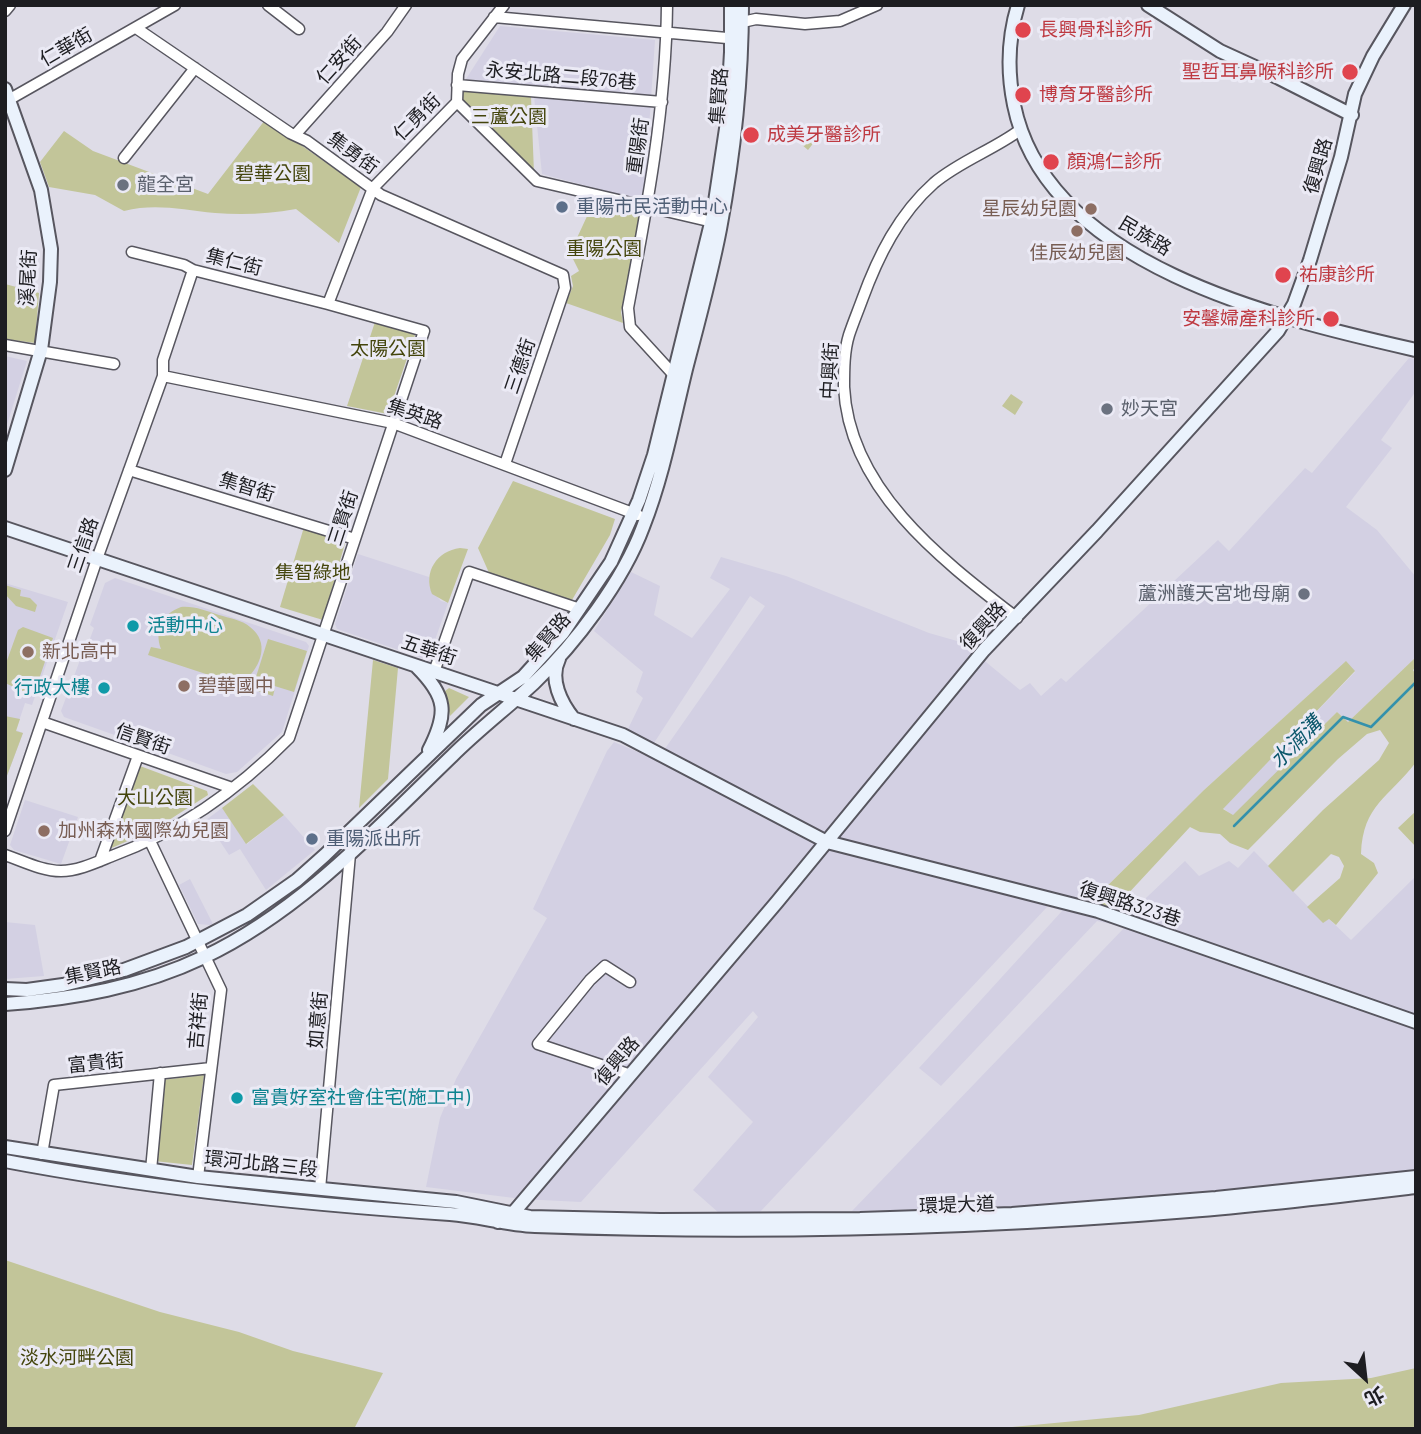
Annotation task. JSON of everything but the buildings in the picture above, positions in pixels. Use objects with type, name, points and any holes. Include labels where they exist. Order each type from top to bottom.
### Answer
[{"type":"street","points":[[5,10],[10,5]]},
{"type":"street","name":"仁華街","points":[[8,94],[175,5]]},
{"type":"street","points":[[268,5],[299,29]]},
{"type":"street","name":"仁安街","points":[[295,135],[387,32],[406,5]]},
{"type":"street","points":[[504,5],[462,59],[457,102],[537,181],[716,223]]},
{"type":"street","name":"重陽街","points":[[667,5],[662,102],[627,320],[630,327],[673,374]]},
{"type":"street","name":"集賢路","points":[[5,989],[27,990],[64,985],[157,960],[247,915],[297,880],[481,705],[523,677],[564,633],[640,516],[666,453],[716,223],[736,39],[736,23],[731,5]]},
{"type":"street","name":"集賢路","points":[[736,23],[742,5]]},
{"type":"street","points":[[736,23],[757,19],[805,24],[839,20],[877,5]]},
{"type":"street","name":"民族路","points":[[1018,5],[1011,30],[1009,68],[1020,130],[1055,189],[1086,220],[1110,240],[1172,274],[1286,318],[1416,350]]},
{"type":"street","points":[[1149,5],[1220,51],[1272,74],[1352,116]]},
{"type":"street","name":"復興路","points":[[498,1222],[514,1212],[631,1075],[984,650],[1017,618],[1286,318],[1310,260],[1352,116],[1355,94],[1373,56],[1404,5]]},
{"type":"street","points":[[495,17],[736,39]]},
{"type":"street","name":"集勇街","points":[[135,28],[381,195],[559,272],[565,279]]},
{"type":"street","points":[[124,158],[195,68]]},
{"type":"street","name":"永安北路二段76巷","points":[[457,85],[662,102]]},
{"type":"street","name":"溪尾街","points":[[5,470],[41,350],[50,282],[51,249],[41,190],[8,94]]},
{"type":"street","name":"仁勇街","points":[[373,188],[457,102]]},
{"type":"street","name":"中興街","points":[[1017,618],[955,570],[912,527],[878,485],[865,464],[849,426],[845,408],[844,368],[849,336],[867,288],[885,245],[908,211],[942,177],[1020,130]]},
{"type":"street","points":[[328,304],[373,188]]},
{"type":"street","name":"集賢路","points":[[5,1004],[48,1001],[97,993],[151,978],[205,956],[252,931],[301,897],[349,855],[561,655],[614,582],[632,550],[673,374],[716,223]]},
{"type":"street","name":"集仁街","points":[[132,251],[193,270],[328,304]]},
{"type":"street","name":"三信路","points":[[5,831],[96,559],[163,376],[163,360],[193,270]]},
{"type":"street","name":"三德街","points":[[505,464],[565,288],[565,279]]},
{"type":"street","name":"三賢街","points":[[5,855],[49,870],[63,871],[100,861],[150,841],[195,816],[289,738],[424,331],[328,304]]},
{"type":"street","points":[[5,345],[114,364]]},
{"type":"street","name":"集英路","points":[[163,376],[393,423],[640,516]]},
{"type":"street","name":"集智街","points":[[129,470],[355,539]]},
{"type":"street","name":"五華街","points":[[5,528],[623,735],[827,842]]},
{"type":"street","points":[[434,671],[468,572],[580,609]]},
{"type":"street","points":[[561,655],[554,669],[556,679],[566,709],[574,720]]},
{"type":"street","points":[[417,667],[435,688],[443,710],[441,724],[423,761]]},
{"type":"street","name":"信賢街","points":[[42,722],[232,788]]},
{"type":"street","points":[[100,861],[138,756]]},
{"type":"street","name":"吉祥街","points":[[150,841],[221,989],[198,1177]]},
{"type":"street","name":"復興路323巷","points":[[827,842],[1098,911],[1416,1022]]},
{"type":"street","name":"如意街","points":[[320,1189],[349,855]]},
{"type":"street","points":[[630,982],[605,966],[590,980],[538,1044],[631,1075]]},
{"type":"street","points":[[5,984],[27,990]]},
{"type":"street","name":"富貴街","points":[[42,1154],[54,1085],[211,1068]]},
{"type":"street","points":[[150,1170],[160,1073]]},
{"type":"street","name":"環河北路三段","points":[[5,1147],[198,1177],[456,1202],[514,1212]]},
{"type":"street","name":"環河北路三段","points":[[5,1161],[196,1191],[454,1214],[498,1222]]},
{"type":"street","name":"環堤大道","points":[[1012,1218],[1416,1177]]},
{"type":"street","name":"環堤大道","points":[[498,1222],[530,1226],[692,1230],[918,1222],[1189,1211],[1416,1187]]},
{"type":"street","points":[[364,1208],[365,1193]]},
{"type":"street","name":"環堤大道","points":[[514,1212],[530,1217],[918,1222]]},
{"type":"shaded area","points":[[500,26],[655,40],[644,201],[542,174],[533,86],[466,79]]},
{"type":"shaded area","points":[[5,356],[27,361],[5,431]]},
{"type":"shaded area","points":[[1409,358],[1416,359],[1416,391],[1381,440],[1392,448],[1346,507],[1377,530],[1416,577],[1416,657],[1347,723],[1337,712],[1233,816],[1223,808],[1355,672],[1345,662],[1204,790],[1089,904],[1128,915],[1185,861],[1199,876],[1229,861],[1238,868],[1254,851],[1323,922],[1329,919],[1351,940],[1416,876],[1416,1173],[1162,1198],[982,1209],[852,1211],[1125,927],[1097,921],[941,1086],[919,1068],[1062,911],[1048,906],[760,1212],[719,1213],[693,1190],[753,1122],[708,1077],[758,1017],[753,1011],[581,1202],[522,1199],[426,1187],[440,1118],[456,1079],[547,918],[533,909],[607,751],[614,742],[657,760],[765,606],[750,596],[652,746],[627,731],[643,698],[636,692],[643,672],[594,631],[631,572],[660,586],[654,615],[692,638],[730,589],[710,578],[721,557],[786,576],[929,633],[957,641],[1020,690],[1030,683],[1041,696],[1061,678],[1066,682],[1218,540],[1229,551],[1305,468],[1312,473]]},
{"type":"shaded area","points":[[358,554],[429,577],[430,589],[441,601],[448,603],[428,660],[337,629],[335,624]]},
{"type":"shaded area","name":"碧華國中","points":[[115,578],[306,642],[309,646],[282,732],[237,772],[226,774],[132,740],[137,729],[128,725],[123,738],[64,717],[61,711],[94,628],[90,625],[105,583]]},
{"type":"shaded area","name":"新北高中","points":[[5,583],[68,602],[32,705],[25,703],[16,730],[23,733],[5,781]]},
{"type":"shaded area","name":"加州森林國際幼兒園","points":[[25,800],[78,817],[61,864],[14,850],[10,845]]},
{"type":"shaded area","points":[[222,808],[247,844],[284,815],[315,850],[266,890],[240,849],[229,855],[206,820]]},
{"type":"shaded area","points":[[190,879],[213,924],[198,924],[179,885]]},
{"type":"shaded area","points":[[5,922],[35,925],[44,976],[5,979]]},
{"type":"green space","name":"三蘆公園","points":[[465,90],[531,97],[534,173],[462,101],[462,93]]},
{"type":"green space","name":"碧華公園","points":[[265,120],[361,187],[339,243],[296,209],[245,214],[158,207],[124,211],[95,195],[49,187],[40,162],[64,131],[93,151],[208,194]]},
{"type":"green space","points":[[815,126],[822,132],[808,150],[801,144]]},
{"type":"green space","name":"重陽公園","points":[[595,199],[638,211],[641,216],[621,312],[623,323],[566,303],[573,286],[571,276],[579,271],[570,253]]},
{"type":"green space","points":[[5,284],[39,293],[35,343],[5,339]]},
{"type":"green space","name":"太陽公園","points":[[375,322],[415,335],[388,414],[347,406]]},
{"type":"green space","points":[[1011,394],[1023,402],[1015,415],[1002,406]]},
{"type":"green space","points":[[513,481],[615,519],[610,535],[572,600],[490,575],[478,548]]},
{"type":"green space","name":"集智綠地","points":[[304,527],[346,540],[323,620],[280,607]]},
{"type":"green space","points":[[460,548],[468,549],[448,603],[432,594],[429,578],[439,558]]},
{"type":"green space","points":[[5,585],[21,590],[20,596],[30,598],[37,605],[35,612],[16,606],[5,594]]},
{"type":"green space","points":[[181,607],[205,610],[250,627],[260,640],[261,654],[256,668],[246,679],[275,688],[273,696],[148,655],[151,647],[161,649],[158,635],[164,618]]},
{"type":"green space","points":[[23,627],[53,638],[35,691],[27,688],[25,692],[5,683],[5,666],[18,630]]},
{"type":"green space","points":[[268,639],[307,651],[294,692],[255,680]]},
{"type":"green space","points":[[1416,657],[1416,667],[1413,670],[1416,675],[1416,762],[1372,812],[1363,837],[1361,854],[1374,863],[1378,873],[1336,925],[1329,919],[1323,923],[1307,907],[1340,878],[1344,866],[1339,857],[1331,854],[1293,892],[1268,866],[1323,810],[1379,760],[1389,743],[1380,730],[1367,734],[1338,759],[1248,850],[1230,843],[1220,834],[1200,832],[1190,827],[1112,911],[1089,904],[1204,790],[1346,661],[1355,671],[1223,809],[1233,815],[1337,712],[1348,722]]},
{"type":"green space","points":[[373,660],[398,668],[388,779],[359,808]]},
{"type":"green space","points":[[449,688],[469,697],[450,716],[445,691]]},
{"type":"green space","points":[[5,716],[20,719],[16,731],[23,733],[5,781]]},
{"type":"green space","name":"大山公園","points":[[140,766],[207,791],[208,795],[155,829],[107,850]]},
{"type":"green space","points":[[253,784],[284,815],[246,844],[222,808]]},
{"type":"green space","points":[[1416,811],[1416,847],[1398,828]]},
{"type":"green space","points":[[204,1075],[192,1165],[154,1161],[162,1080]]},
{"type":"green space","name":"淡水河畔公園","points":[[5,1260],[160,1312],[239,1332],[293,1351],[383,1373],[354,1429],[5,1429]]},
{"type":"green space","points":[[1416,1368],[1416,1429],[991,1429],[1139,1415],[1281,1383],[1371,1378]]},
{"type":"waterway","name":"水湳溝","points":[[1234,826],[1343,717],[1371,727],[1416,682]]},
{"type":"place","name":"長興骨科診所","points":[[1023,30]]},
{"type":"place","name":"聖哲耳鼻喉科診所","points":[[1350,72]]},
{"type":"place","name":"博育牙醫診所","points":[[1023,95]]},
{"type":"place","name":"成美牙醫診所","points":[[751,135]]},
{"type":"place","name":"顏鴻仁診所","points":[[1051,162]]},
{"type":"place","name":"龍全宮","points":[[123,185]]},
{"type":"place","name":"重陽市民活動中心","points":[[562,207]]},
{"type":"place","name":"星辰幼兒園","points":[[1091,209]]},
{"type":"place","name":"佳辰幼兒園","points":[[1077,231]]},
{"type":"place","name":"祐康診所","points":[[1283,275]]},
{"type":"place","name":"安馨婦產科診所","points":[[1331,319]]},
{"type":"place","name":"妙天宮","points":[[1107,409]]},
{"type":"place","name":"蘆洲護天宮地母廟","points":[[1304,594]]},
{"type":"place","name":"活動中心","points":[[133,626]]},
{"type":"place","name":"新北高中","points":[[28,652]]},
{"type":"place","name":"碧華國中","points":[[184,686]]},
{"type":"place","name":"行政大樓","points":[[104,688]]},
{"type":"place","name":"加州森林國際幼兒園","points":[[44,831]]},
{"type":"place","name":"重陽派出所","points":[[312,839]]},
{"type":"place","name":"富貴好室社會住宅(施工中)","points":[[237,1098]]}]
